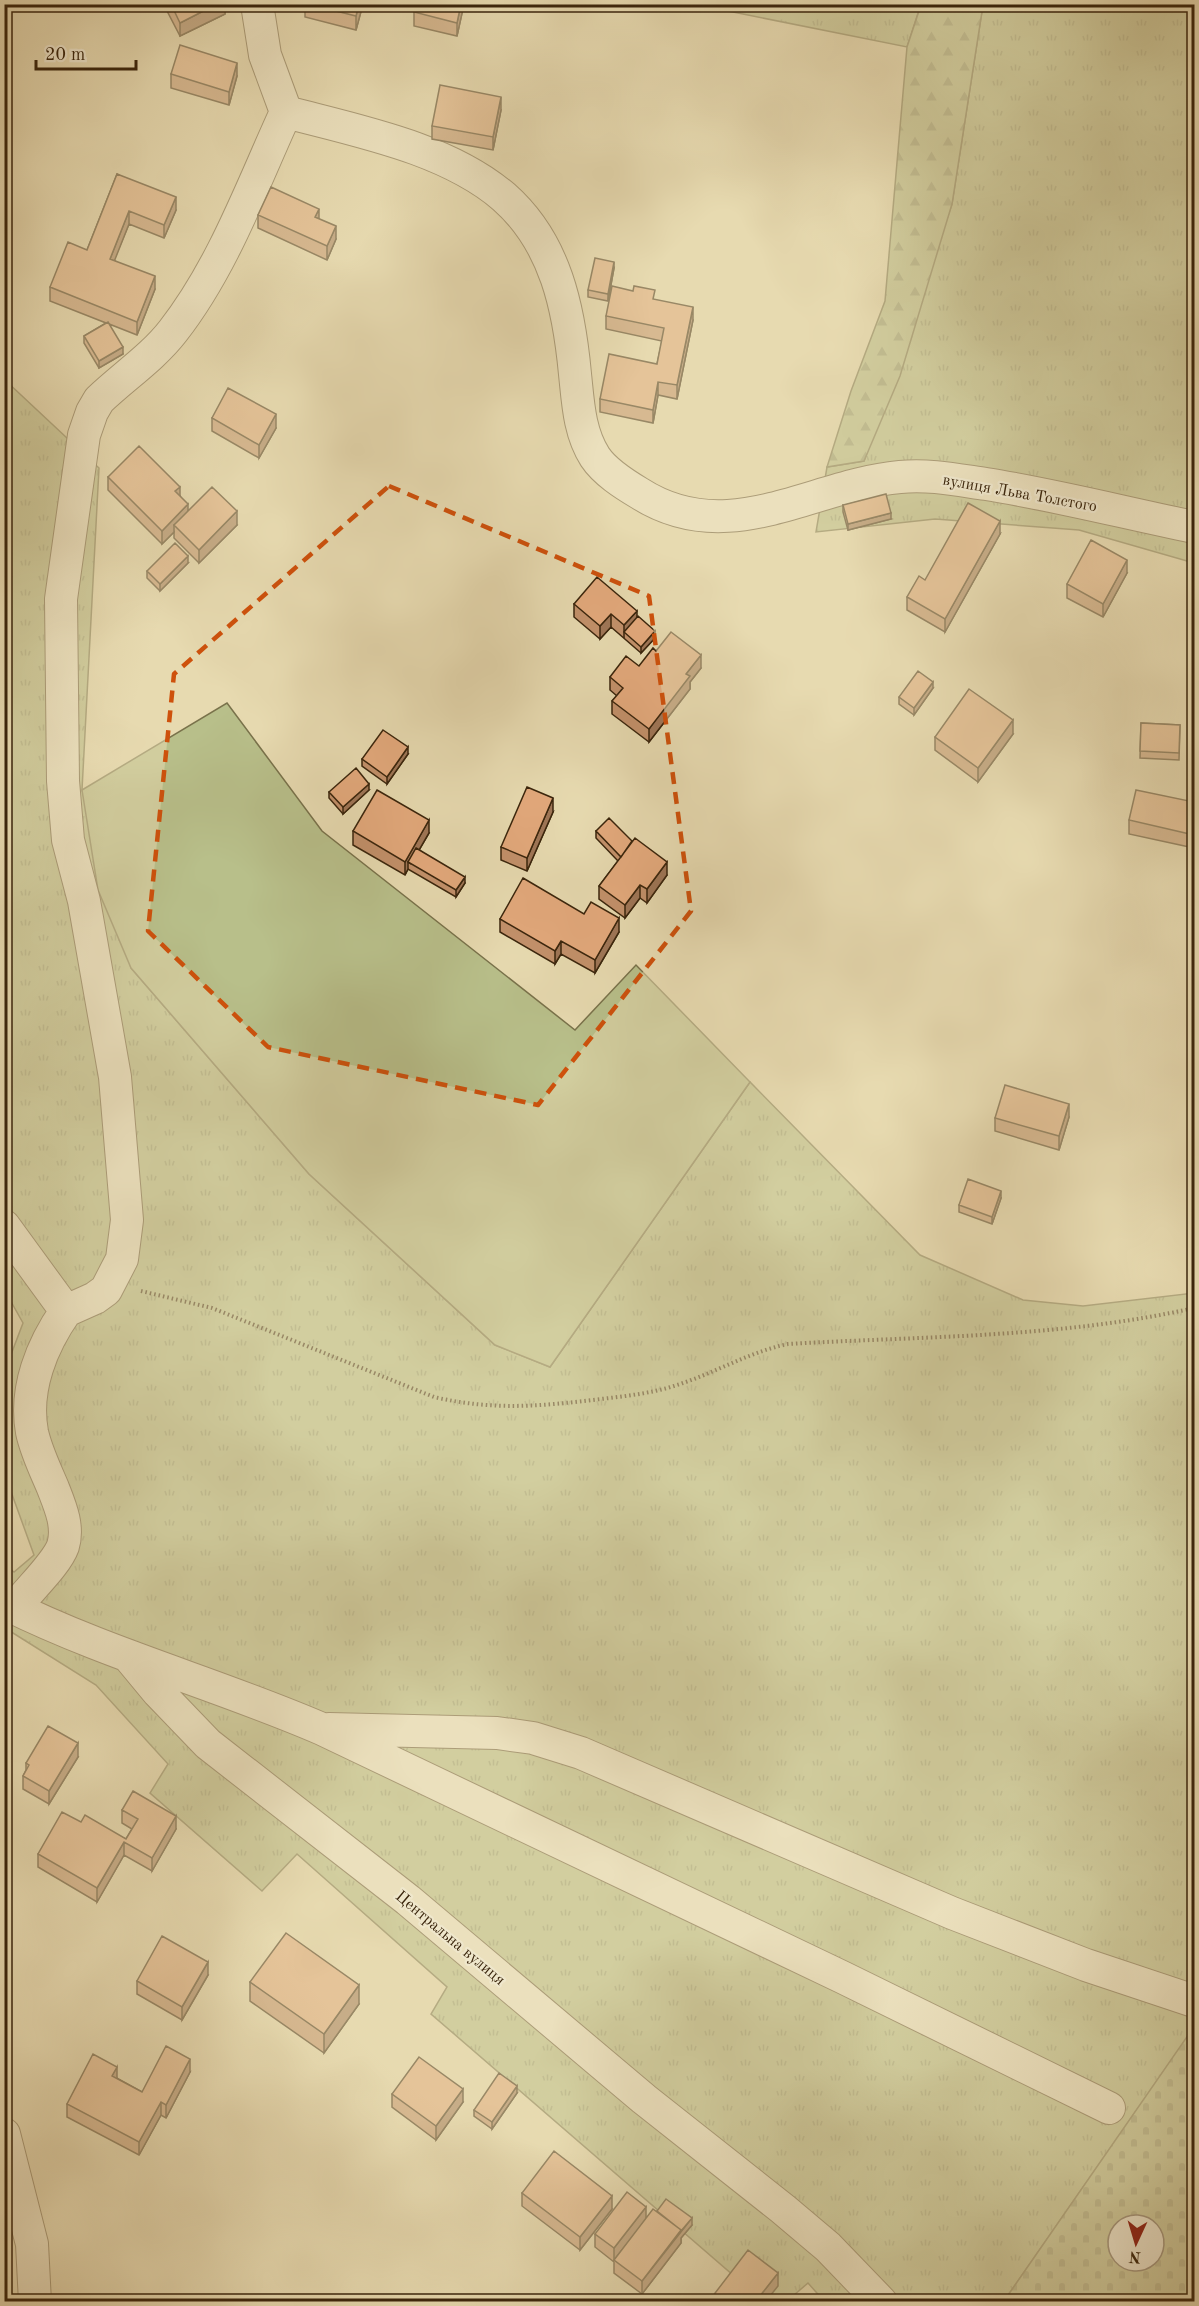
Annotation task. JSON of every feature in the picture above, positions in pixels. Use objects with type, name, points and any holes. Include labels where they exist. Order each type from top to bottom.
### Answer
[{"type":"street","points":[[10,1605],[58,1556],[65,1536],[60,1506],[37,1449],[30,1419],[31,1394],[37,1368],[53,1329],[66,1311],[95,1298],[106,1290],[123,1259],[126,1238],[123,1158],[107,1026],[84,901],[68,840],[63,781],[61,599],[76,484],[84,435],[92,412],[99,400],[172,333],[186,312],[240,215],[286,112],[265,55],[256,4]]},
{"type":"street","name":"вулиця Льва Толстого","points":[[286,112],[396,142],[451,165],[489,186],[520,213],[551,261],[559,281],[572,336],[580,420],[591,449],[597,460],[641,495],[661,504],[703,514],[740,515],[783,508],[875,481],[902,476],[927,477],[1006,487],[1194,527]]},
{"type":"street","points":[[4,1226],[66,1311]]},
{"type":"street","name":"Центральна вулиця","points":[[10,1605],[129,1656],[158,1692],[208,1744],[408,1900],[644,2099],[783,2209],[828,2247],[881,2301]]},
{"type":"street","points":[[129,1656],[234,1693],[322,1730],[842,1977],[1109,2108]]},
{"type":"street","points":[[322,1730],[393,1729],[497,1733],[533,1738],[581,1753],[952,1913],[1086,1965],[1194,2001]]},
{"type":"street","points":[[4,2134],[32,2244],[35,2301]]},
{"type":"path","points":[[106,1290],[164,1294],[212,1308],[426,1394],[465,1404],[503,1408],[559,1404],[657,1391],[694,1379],[769,1348],[788,1344],[1062,1330],[1150,1318],[1194,1308]]},
{"type":"highlighted area","points":[[389,486],[649,596],[691,911],[538,1105],[268,1047],[148,931],[174,674]]},
{"type":"green space","points":[[921,4],[907,47],[698,5]]},
{"type":"green space","points":[[921,5],[983,5],[952,204],[900,376],[864,461],[827,467],[851,391],[885,301],[907,47]]},
{"type":"green space","points":[[983,5],[1194,5],[1194,563],[1079,530],[935,519],[816,532],[827,467],[864,461],[952,204]]},
{"type":"green space","points":[[5,380],[99,468],[82,790],[131,968],[309,1174],[495,1345],[550,1367],[750,1082],[920,1255],[1023,1300],[1083,1306],[1194,1293],[1194,2033],[1191,2032],[1004,2301],[824,2301],[808,2283],[787,2301],[763,2301],[431,2014],[447,1987],[297,1854],[262,1891],[150,1793],[168,1764],[96,1685],[5,1628],[5,1565],[14,1572],[34,1555],[5,1475],[4,1373],[23,1323],[4,1289]]},
{"type":"green space","points":[[227,703],[322,831],[575,1030],[636,965],[750,1082],[550,1367],[495,1345],[309,1174],[131,968],[98,890],[82,790]]},
{"type":"green space","points":[[1191,2031],[1194,2033],[1194,2301],[1004,2301]]},
{"type":"building","points":[[171,4],[217,4],[180,23]]},
{"type":"building","points":[[308,4],[359,4],[356,16]]},
{"type":"building","points":[[415,4],[461,4],[457,23],[414,12]]},
{"type":"building","points":[[180,45],[237,63],[229,92],[171,74]]},
{"type":"building","points":[[440,85],[501,97],[493,137],[432,126]]},
{"type":"building","points":[[117,174],[176,197],[164,225],[129,211],[110,259],[155,276],[137,322],[50,287],[68,242],[87,250]]},
{"type":"building","points":[[271,187],[319,209],[315,217],[336,226],[327,246],[258,215]]},
{"type":"building","points":[[595,258],[614,262],[608,294],[588,290]]},
{"type":"building","points":[[612,286],[633,291],[634,286],[655,290],[653,299],[693,307],[677,385],[658,382],[653,410],[600,399],[609,354],[657,364],[664,328],[606,316]]},
{"type":"building","points":[[108,322],[123,347],[99,361],[84,336]]},
{"type":"building","points":[[228,388],[276,414],[259,445],[212,418]]},
{"type":"building","points":[[139,446],[180,487],[175,491],[188,504],[162,531],[108,477]]},
{"type":"building","points":[[212,487],[237,511],[199,550],[174,525]]},
{"type":"building","points":[[886,494],[891,513],[848,524],[843,505]]},
{"type":"building","points":[[968,503],[1000,521],[945,619],[907,597],[919,576],[925,580]]},
{"type":"building","points":[[1091,540],[1127,560],[1103,604],[1067,584]]},
{"type":"building","points":[[175,543],[188,556],[160,584],[147,571]]},
{"type":"building","points":[[597,577],[637,611],[624,625],[611,614],[600,626],[574,604]]},
{"type":"building","points":[[638,616],[655,631],[641,647],[624,632]]},
{"type":"building","points":[[671,632],[701,655],[686,674],[690,676],[649,729],[612,701],[623,688],[610,677],[626,656],[639,666],[653,648],[656,651]]},
{"type":"building","points":[[918,671],[933,682],[914,708],[899,697]]},
{"type":"building","points":[[969,689],[1013,720],[978,768],[935,737]]},
{"type":"building","points":[[1141,723],[1180,725],[1179,753],[1140,751]]},
{"type":"building","points":[[383,730],[408,747],[387,777],[362,759]]},
{"type":"building","points":[[356,768],[369,784],[343,807],[329,792]]},
{"type":"building","points":[[527,787],[553,798],[527,858],[501,847]]},
{"type":"building","points":[[377,790],[429,820],[405,862],[353,831]]},
{"type":"building","points":[[1136,790],[1194,802],[1194,835],[1129,820]]},
{"type":"building","points":[[609,818],[632,841],[621,857],[596,831]]},
{"type":"building","points":[[635,838],[667,862],[647,889],[640,885],[625,905],[599,886]]},
{"type":"building","points":[[416,848],[465,877],[456,890],[408,862]]},
{"type":"building","points":[[523,878],[584,914],[591,902],[619,918],[595,960],[561,941],[555,951],[500,919]]},
{"type":"building","points":[[1005,1085],[1069,1104],[1059,1136],[995,1118]]},
{"type":"building","points":[[968,1179],[1001,1191],[992,1217],[959,1205]]},
{"type":"building","points":[[48,1726],[78,1743],[49,1791],[23,1776],[29,1765],[26,1763]]},
{"type":"building","points":[[133,1791],[176,1816],[152,1858],[124,1842],[97,1888],[38,1854],[62,1812],[81,1822],[85,1815],[126,1839],[138,1819],[122,1810]]},
{"type":"building","points":[[286,1933],[359,1985],[324,2034],[250,1982]]},
{"type":"building","points":[[162,1936],[208,1962],[182,2007],[137,1981]]},
{"type":"building","points":[[166,2046],[190,2059],[166,2105],[161,2102],[139,2142],[67,2104],[93,2054],[117,2067],[112,2076],[142,2092]]},
{"type":"building","points":[[419,2057],[463,2089],[436,2126],[392,2094]]},
{"type":"building","points":[[499,2073],[517,2086],[492,2122],[474,2110]]},
{"type":"building","points":[[554,2151],[612,2196],[580,2237],[522,2193]]},
{"type":"building","points":[[627,2192],[646,2207],[614,2248],[595,2234]]},
{"type":"building","points":[[666,2199],[692,2218],[681,2231],[657,2211]]},
{"type":"building","points":[[653,2209],[681,2230],[642,2281],[614,2260]]},
{"type":"building","points":[[748,2250],[778,2273],[756,2301],[709,2301]]}]
